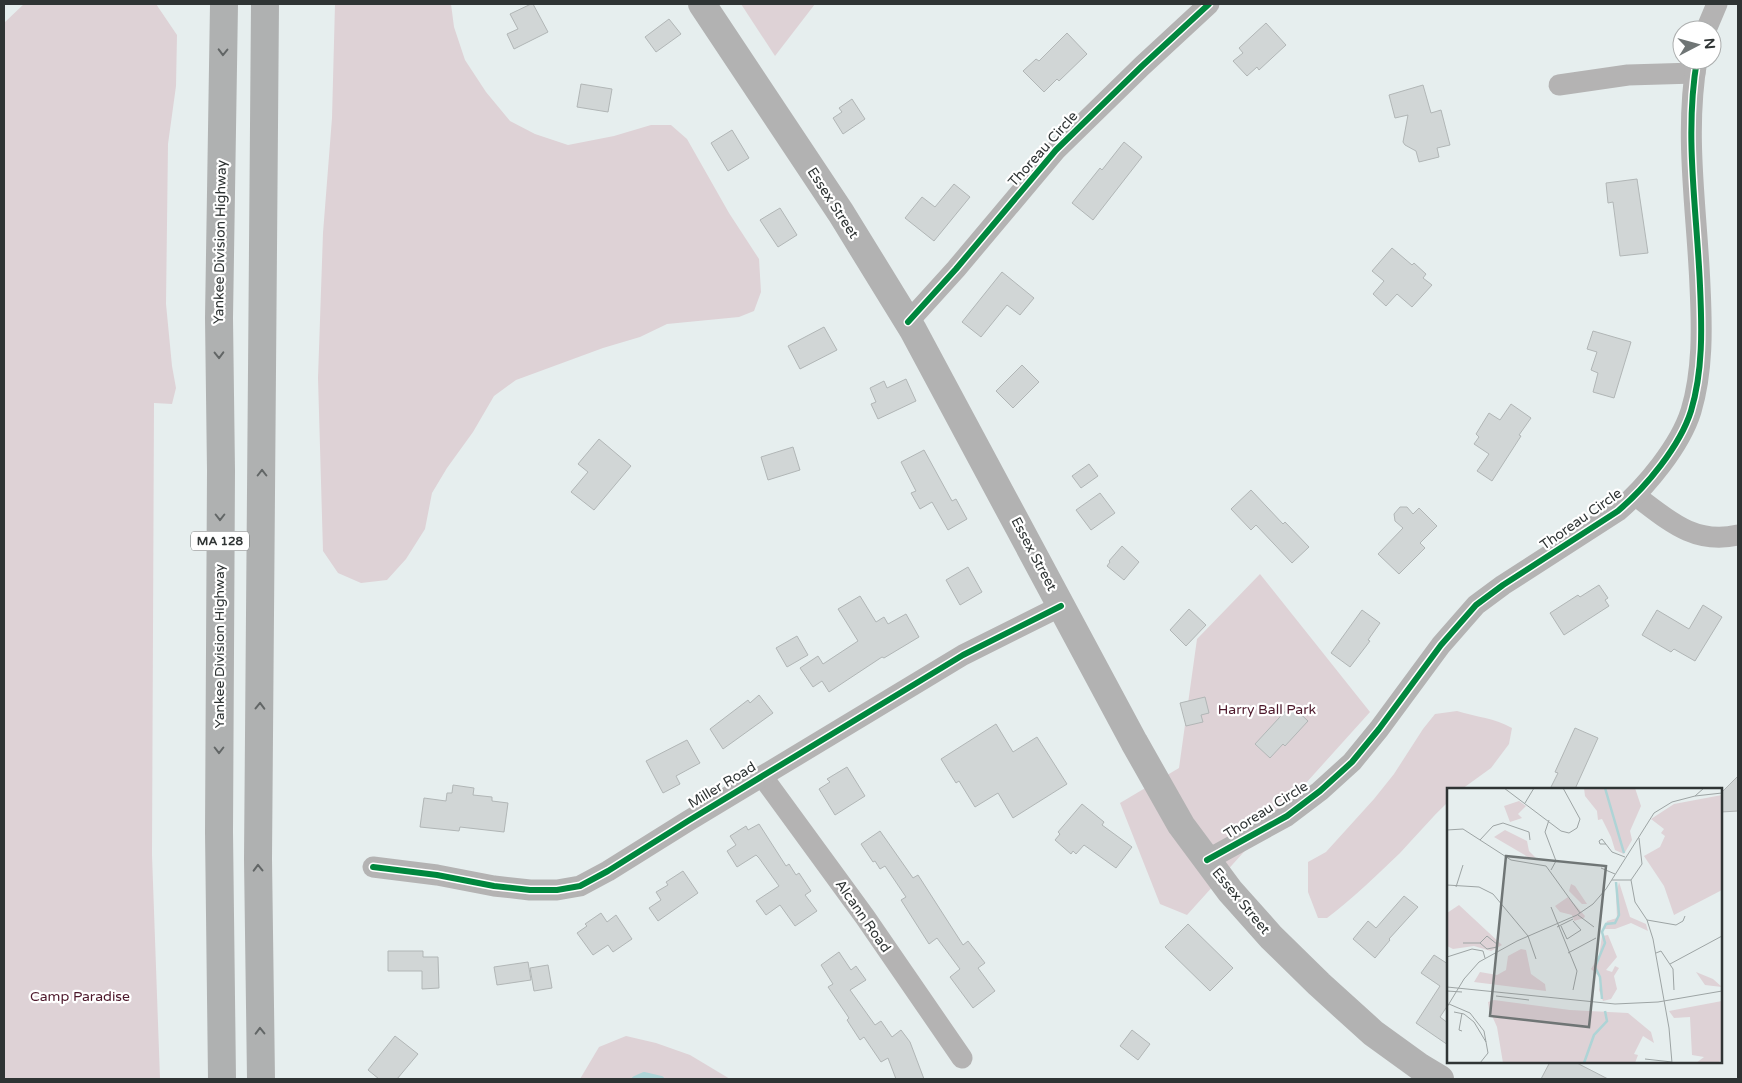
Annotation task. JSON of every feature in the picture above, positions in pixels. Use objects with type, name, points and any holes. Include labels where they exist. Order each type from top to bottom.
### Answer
[{"type":"highway","name":"Yankee Division Highway","points":[[222,1079],[219,832],[221,471],[219,318],[224,4]]},
{"type":"highway","name":"MA 128","points":[[261,1079],[258,859],[265,4]]},
{"type":"main road","name":"Essex Street","points":[[702,4],[841,213],[908,322],[1181,825],[1230,892],[1272,938],[1373,1033],[1440,1079]]},
{"type":"street","name":"Thoreau Circle","points":[[908,322],[956,269],[1056,150],[1209,4]]},
{"type":"street","points":[[1710,20],[1717,4]]},
{"type":"street","points":[[1559,85],[1672,69]]},
{"type":"street","name":"Thoreau Circle","points":[[1207,860],[1286,816],[1320,791],[1352,762],[1379,729],[1441,645],[1476,605],[1503,585],[1605,520],[1636,496],[1663,462],[1690,412],[1700,355],[1700,287],[1691,115],[1696,70]]},
{"type":"street","points":[[1636,496],[1677,527],[1698,535],[1713,537],[1738,535]]},
{"type":"street","name":"Miller Road","points":[[373,867],[530,890],[557,890],[580,886],[608,871],[688,820],[963,655],[1061,606]]},
{"type":"street","name":"Alcann Road","points":[[762,776],[865,917],[962,1058]]},
{"type":"green space","name":"Camp Paradise","points":[[24,4],[156,4],[177,35],[176,86],[168,144],[166,304],[176,388],[172,404],[154,403],[152,855],[160,1079],[4,1079],[4,23]]},
{"type":"green space","points":[[335,4],[451,4],[454,27],[465,60],[486,92],[510,121],[535,134],[568,145],[614,136],[651,125],[671,125],[687,139],[729,213],[759,259],[761,292],[754,311],[739,317],[667,324],[640,337],[603,348],[516,380],[494,396],[473,432],[432,493],[425,529],[406,559],[387,580],[361,583],[338,573],[323,551],[318,378],[323,233],[332,118]]},
{"type":"green space","points":[[741,4],[815,4],[775,56]]},
{"type":"green space","name":"Harry Ball Park","points":[[1260,574],[1370,712],[1187,915],[1160,904],[1120,803],[1179,768],[1197,639]]},
{"type":"green space","points":[[1457,711],[1506,725],[1512,728],[1509,744],[1491,768],[1463,788],[1447,788],[1447,803],[1400,853],[1346,903],[1327,918],[1318,918],[1308,892],[1308,862],[1326,852],[1374,799],[1394,774],[1435,714]]},
{"type":"green space","points":[[626,1036],[656,1043],[690,1055],[730,1079],[580,1079],[599,1047]]},
{"type":"building","points":[[533,4],[548,32],[514,49],[507,34],[518,29],[510,14]]},
{"type":"building","points":[[669,19],[681,34],[656,52],[645,37]]},
{"type":"building","points":[[1266,23],[1286,45],[1259,70],[1257,67],[1247,76],[1233,61],[1243,53],[1239,48]]},
{"type":"building","points":[[1067,33],[1087,54],[1059,81],[1057,79],[1044,92],[1023,71],[1036,59],[1039,61]]},
{"type":"building","points":[[581,84],[612,89],[608,112],[577,107]]},
{"type":"building","points":[[1423,85],[1431,113],[1441,110],[1450,145],[1437,148],[1439,157],[1419,162],[1416,151],[1403,142],[1408,115],[1395,118],[1389,95]]},
{"type":"building","points":[[852,99],[865,119],[843,134],[833,118],[842,112],[839,108]]},
{"type":"building","points":[[732,130],[749,158],[728,171],[711,143]]},
{"type":"building","points":[[1124,142],[1142,157],[1093,220],[1072,203]]},
{"type":"building","points":[[1637,179],[1648,253],[1620,256],[1613,202],[1608,203],[1606,183]]},
{"type":"building","points":[[954,184],[970,197],[934,241],[905,218],[922,197],[935,207]]},
{"type":"building","points":[[780,208],[797,235],[778,247],[760,220]]},
{"type":"building","points":[[1392,248],[1426,274],[1423,278],[1432,285],[1412,307],[1397,294],[1386,306],[1373,294],[1384,281],[1372,271]]},
{"type":"building","points":[[1002,272],[1034,298],[1020,315],[1007,305],[981,337],[962,322]]},
{"type":"building","points":[[824,327],[837,350],[800,369],[788,346]]},
{"type":"building","points":[[1593,331],[1631,342],[1614,398],[1593,392],[1598,373],[1591,370],[1597,352],[1587,349]]},
{"type":"building","points":[[1022,365],[1039,382],[1013,408],[996,391]]},
{"type":"building","points":[[906,379],[916,401],[878,419],[871,404],[876,402],[870,388],[884,381],[887,388]]},
{"type":"building","points":[[1511,404],[1531,418],[1492,481],[1477,471],[1489,454],[1474,444],[1479,437],[1476,434],[1489,413],[1500,420]]},
{"type":"building","points":[[599,439],[631,466],[594,510],[571,492],[588,472],[578,464]]},
{"type":"building","points":[[793,447],[800,470],[768,480],[761,457]]},
{"type":"building","points":[[924,450],[952,501],[956,499],[967,519],[948,530],[932,502],[920,509],[911,493],[916,491],[901,462]]},
{"type":"building","points":[[1089,464],[1098,476],[1081,488],[1072,476]]},
{"type":"building","points":[[1251,490],[1283,524],[1285,522],[1309,547],[1292,563],[1256,525],[1251,530],[1231,509]]},
{"type":"building","points":[[1100,493],[1115,513],[1091,530],[1076,510]]},
{"type":"building","points":[[1400,507],[1407,507],[1413,514],[1419,508],[1437,526],[1420,543],[1425,548],[1399,574],[1378,554],[1403,528],[1395,521],[1394,514]]},
{"type":"building","points":[[1122,546],[1139,562],[1124,580],[1107,566]]},
{"type":"building","points":[[968,567],[982,592],[960,605],[946,580]]},
{"type":"building","points":[[1599,585],[1608,598],[1605,600],[1609,606],[1564,635],[1550,613],[1578,595],[1580,597]]},
{"type":"building","points":[[860,596],[876,622],[884,617],[888,624],[906,614],[919,637],[884,658],[882,657],[829,692],[822,681],[813,687],[800,668],[818,656],[823,664],[858,641],[838,609]]},
{"type":"building","points":[[1703,605],[1722,617],[1695,661],[1674,649],[1671,652],[1642,635],[1657,610],[1689,629]]},
{"type":"building","points":[[1189,609],[1206,625],[1186,646],[1170,630]]},
{"type":"building","points":[[1362,610],[1380,623],[1368,640],[1370,641],[1350,667],[1331,653]]},
{"type":"building","points":[[797,636],[808,655],[787,667],[776,648]]},
{"type":"building","points":[[759,695],[773,713],[723,749],[710,729],[748,700],[750,703]]},
{"type":"building","points":[[1205,697],[1209,713],[1201,715],[1203,722],[1186,726],[1180,703]]},
{"type":"building","points":[[1291,705],[1308,721],[1285,746],[1283,744],[1270,758],[1255,744]]},
{"type":"building","points":[[996,724],[1013,752],[1037,737],[1067,784],[1013,818],[998,793],[975,807],[959,781],[956,783],[941,759]]},
{"type":"building","points":[[1575,728],[1598,738],[1575,788],[1550,788],[1558,773],[1555,772]]},
{"type":"building","points":[[687,740],[700,763],[676,776],[680,784],[663,793],[646,761]]},
{"type":"building","points":[[847,767],[865,796],[835,815],[819,789],[830,782],[827,779]]},
{"type":"building","points":[[1738,776],[1738,811],[1722,812],[1722,792]]},
{"type":"building","points":[[453,785],[474,788],[473,795],[492,797],[492,801],[508,803],[504,832],[460,827],[459,831],[420,827],[424,798],[446,801],[447,793],[452,793]]},
{"type":"building","points":[[1082,804],[1104,822],[1102,825],[1132,847],[1116,868],[1084,845],[1076,854],[1073,851],[1071,854],[1055,840],[1060,834],[1058,832]]},
{"type":"building","points":[[759,824],[786,866],[789,864],[796,875],[799,873],[811,891],[805,895],[817,911],[795,926],[780,905],[766,915],[756,901],[779,886],[759,858],[756,855],[737,867],[727,851],[736,845],[730,836],[746,826],[748,830]]},
{"type":"building","points":[[880,831],[913,878],[918,875],[963,945],[968,941],[985,963],[978,968],[995,991],[973,1008],[950,977],[960,969],[937,938],[929,944],[901,900],[906,897],[885,866],[880,869],[861,844]]},
{"type":"building","points":[[683,871],[698,893],[658,921],[649,908],[661,900],[656,892],[668,885],[666,882]]},
{"type":"building","points":[[1404,896],[1418,907],[1389,939],[1375,958],[1353,939],[1368,921],[1376,928]]},
{"type":"building","points":[[601,913],[607,922],[616,915],[632,939],[613,952],[608,945],[593,955],[577,933],[587,926],[585,924]]},
{"type":"building","points":[[1188,924],[1233,968],[1210,991],[1165,947]]},
{"type":"building","points":[[388,951],[423,951],[423,957],[438,957],[439,988],[422,989],[422,971],[388,971]]},
{"type":"building","points":[[839,952],[851,970],[856,966],[866,980],[850,990],[875,1025],[881,1021],[892,1037],[901,1030],[910,1042],[924,1079],[896,1079],[888,1058],[881,1062],[864,1037],[860,1040],[847,1020],[849,1018],[828,987],[833,984],[821,965]]},
{"type":"building","points":[[1434,955],[1447,963],[1447,1006],[1440,1017],[1447,1022],[1447,1044],[1416,1023],[1440,986],[1421,973]]},
{"type":"building","points":[[528,962],[531,980],[497,985],[494,967]]},
{"type":"building","points":[[548,965],[552,988],[534,991],[530,968]]},
{"type":"building","points":[[1132,1030],[1150,1044],[1138,1060],[1120,1046]]},
{"type":"building","points":[[395,1036],[418,1054],[397,1079],[379,1079],[368,1070]]},
{"type":"building","points":[[1549,1063],[1577,1063],[1608,1079],[1541,1079]]},
{"type":"waterway","points":[[635,1079],[644,1075],[661,1079]]},
{"type":"cycle path","points":[[908,322],[956,269],[1056,150],[1209,4]]},
{"type":"cycle path","points":[[1207,860],[1287,816],[1320,791],[1352,762],[1379,729],[1441,645],[1476,605],[1503,585],[1618,511],[1651,478],[1679,438],[1691,411],[1695,396],[1701,349],[1700,286],[1691,145],[1696,70]]},
{"type":"cycle path","points":[[373,867],[530,890],[557,890],[580,886],[608,871],[963,655],[1061,606]]}]
